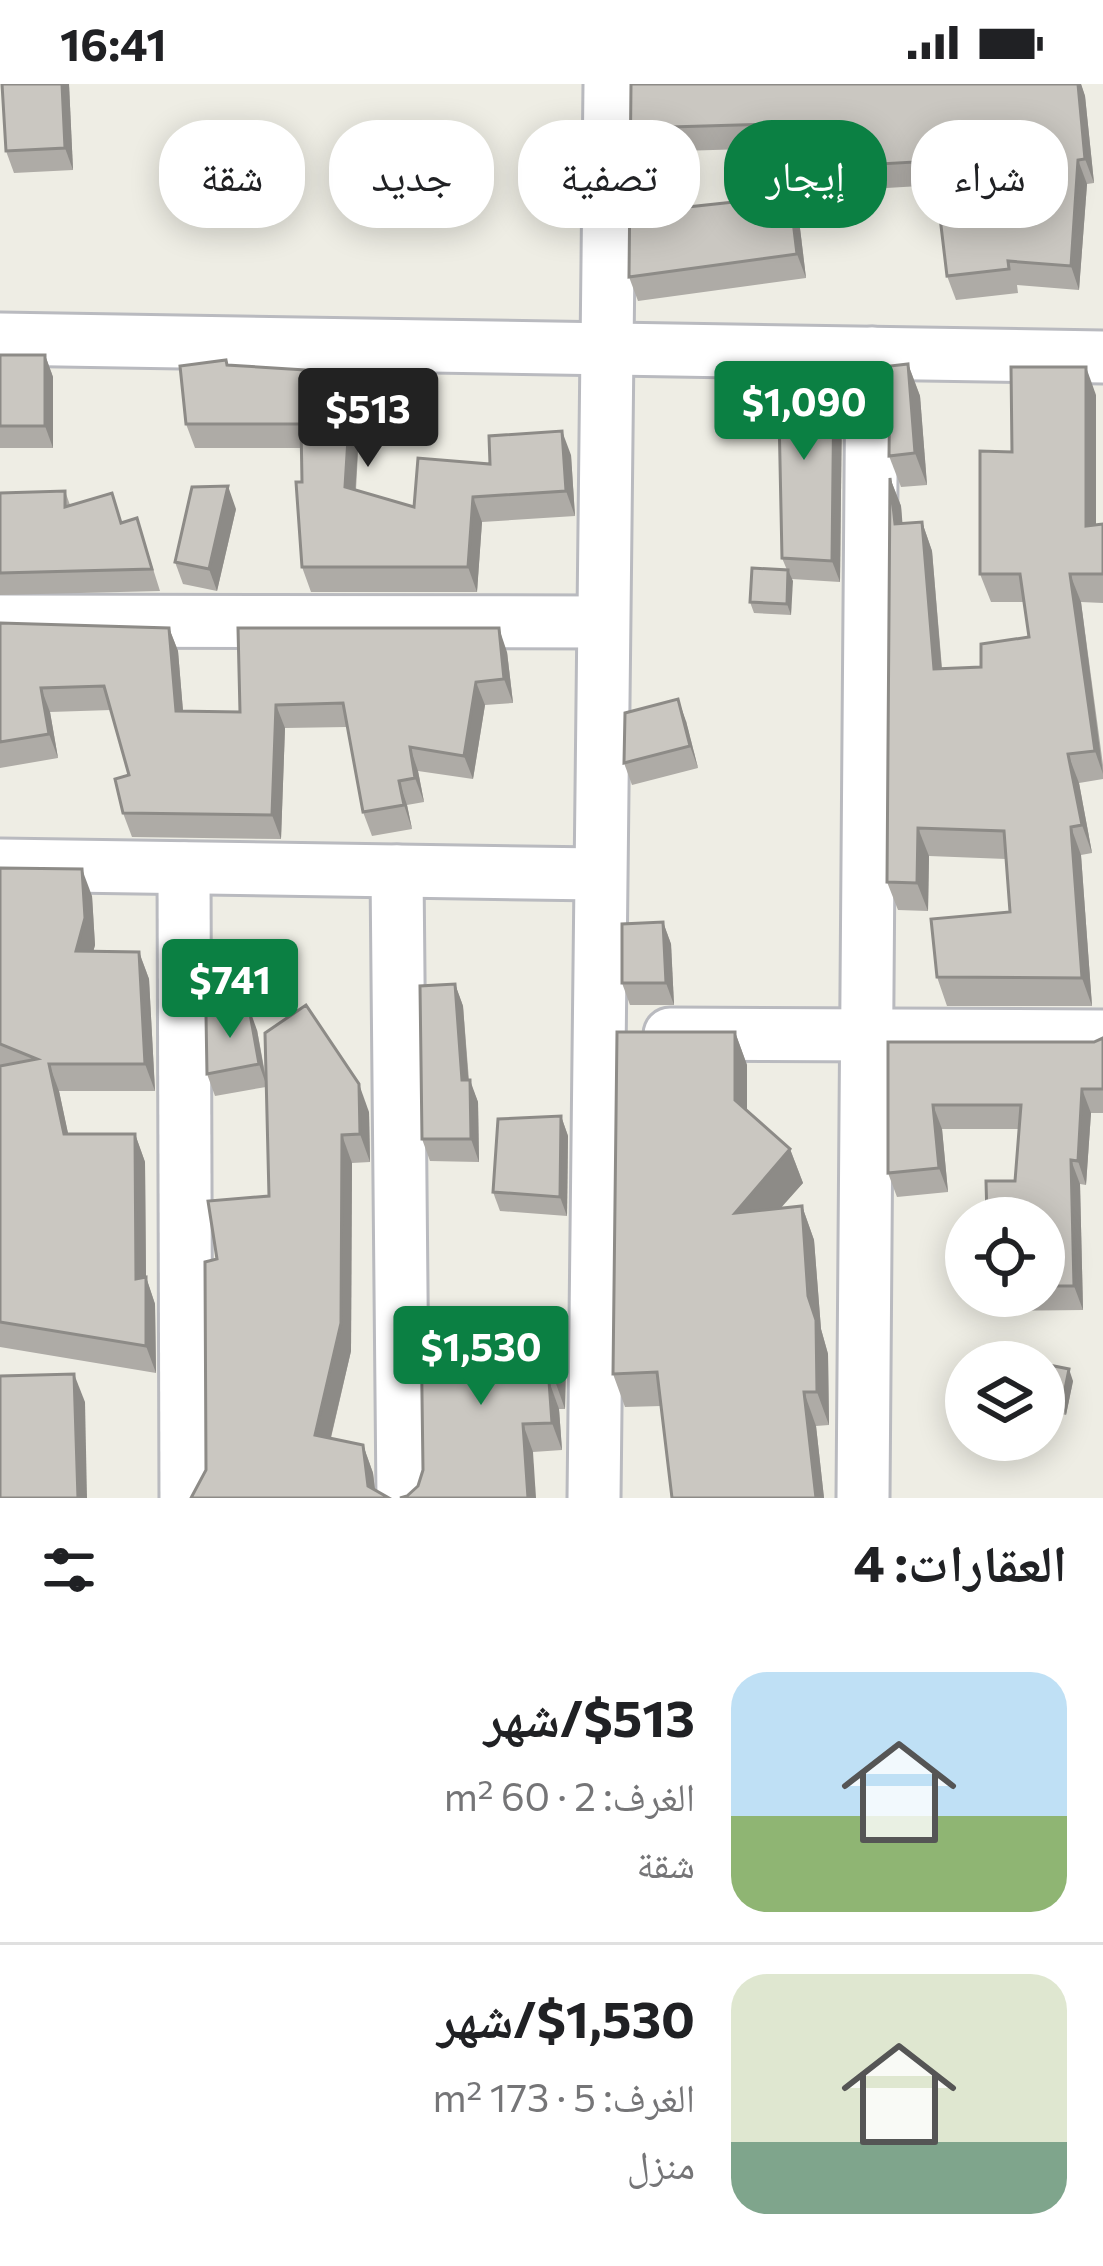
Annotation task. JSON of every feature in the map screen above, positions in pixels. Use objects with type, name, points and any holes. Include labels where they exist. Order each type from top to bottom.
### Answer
[{"type":"street","points":[[594,1498],[610,84]]},
{"type":"street","points":[[0,339],[1103,356]]},
{"type":"street","points":[[863,1498],[872,353]]},
{"type":"street","points":[[0,621],[603,622]]},
{"type":"street","points":[[0,866],[599,874]]},
{"type":"street","points":[[184,868],[186,1498]]},
{"type":"street","points":[[397,871],[403,1498]]},
{"type":"street","points":[[598,1035],[1103,1036]]},
{"type":"building","points":[[2,84],[62,84],[65,148],[6,151]]},
{"type":"building","points":[[631,84],[1078,84],[1085,159],[1078,160],[1071,266],[1008,261],[1009,269],[947,276],[941,228],[1068,228],[1068,120],[911,120],[911,162],[887,164],[887,120],[724,120],[724,125],[700,126],[700,120],[631,120]]},
{"type":"building","points":[[724,203],[724,228],[794,228],[797,254],[629,277],[630,228],[700,228],[700,206]]},
{"type":"building","points":[[0,355],[45,355],[45,426],[0,426]]},
{"type":"building","points":[[226,360],[227,365],[352,373],[345,487],[414,507],[418,458],[490,464],[489,436],[562,431],[566,491],[473,497],[468,567],[302,567],[296,482],[302,482],[301,424],[186,424],[180,366]]},
{"type":"building","points":[[908,364],[915,453],[889,456],[890,366]]},
{"type":"building","points":[[1011,367],[1086,367],[1086,526],[1103,524],[1103,574],[1070,574],[1095,751],[1068,754],[1082,825],[1071,827],[1082,978],[937,977],[931,919],[1010,912],[1004,831],[918,828],[917,883],[887,882],[890,478],[895,524],[922,522],[934,669],[981,667],[981,644],[1029,637],[1020,574],[980,574],[980,451],[1012,452]]},
{"type":"building","points":[[755,380],[834,381],[832,561],[782,558],[779,414],[756,415]]},
{"type":"building","points":[[228,486],[209,569],[175,562],[192,487]]},
{"type":"building","points":[[65,491],[65,507],[112,493],[121,523],[137,518],[152,569],[0,573],[0,493]]},
{"type":"building","points":[[752,568],[788,570],[787,604],[750,602]]},
{"type":"building","points":[[0,623],[169,628],[176,711],[240,712],[238,628],[499,628],[504,679],[476,682],[464,756],[410,747],[415,778],[399,781],[404,805],[363,812],[343,703],[276,705],[272,815],[123,813],[115,779],[129,775],[104,686],[41,688],[49,734],[0,742]]},
{"type":"building","points":[[678,699],[690,746],[624,763],[625,713]]},
{"type":"building","points":[[0,868],[82,869],[85,918],[76,951],[139,952],[145,1064],[49,1064],[64,1134],[135,1134],[136,1279],[146,1277],[146,1346],[0,1322],[0,1066],[37,1059],[0,1044]]},
{"type":"building","points":[[663,922],[666,983],[622,983],[622,924]]},
{"type":"building","points":[[455,984],[462,1080],[470,1080],[471,1139],[422,1139],[420,986]]},
{"type":"building","points":[[306,1005],[359,1084],[360,1134],[342,1135],[341,1323],[315,1435],[363,1445],[368,1486],[389,1498],[191,1498],[206,1470],[205,1262],[217,1259],[208,1201],[269,1196],[265,1033]]},
{"type":"building","points":[[249,1008],[259,1064],[207,1074],[206,1015]]},
{"type":"building","points":[[617,1032],[735,1032],[735,1100],[790,1149],[735,1213],[802,1206],[808,1296],[816,1320],[817,1392],[804,1392],[816,1498],[672,1498],[657,1372],[613,1374]]},
{"type":"building","points":[[1103,1038],[1103,1089],[1082,1089],[1078,1161],[1071,1160],[1074,1286],[1065,1286],[1065,1197],[986,1197],[986,1181],[1015,1181],[1021,1105],[933,1105],[939,1168],[888,1173],[888,1042],[1094,1042]]},
{"type":"building","points":[[561,1116],[560,1197],[493,1192],[498,1119]]},
{"type":"building","points":[[464,1320],[465,1329],[555,1332],[555,1381],[549,1381],[552,1423],[523,1424],[528,1498],[400,1498],[418,1486],[423,1470],[421,1321]]},
{"type":"building","points":[[74,1374],[78,1498],[0,1498],[0,1376]]}]
